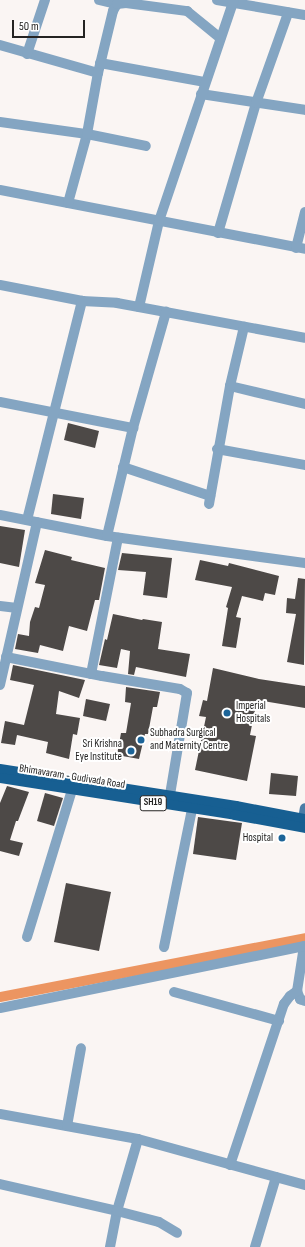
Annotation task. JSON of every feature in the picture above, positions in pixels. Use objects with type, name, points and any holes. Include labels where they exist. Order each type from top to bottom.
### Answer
[{"type":"main road","name":"Bhimavaram - Gudivada Road","points":[[0,769],[170,796],[304,820]]},
{"type":"main road","name":"Bhimavaram - Gudivada Road","points":[[0,778],[192,808],[304,820]]},
{"type":"street","points":[[27,54],[45,0]]},
{"type":"street","points":[[99,0],[117,4],[126,3],[187,11],[220,38]]},
{"type":"street","points":[[217,0],[233,1],[288,13],[305,15]]},
{"type":"street","points":[[139,307],[160,221],[233,1]]},
{"type":"street","points":[[68,203],[87,134],[100,63],[113,11],[117,4]]},
{"type":"street","points":[[218,232],[256,103],[288,13]]},
{"type":"street","points":[[0,46],[98,73]]},
{"type":"street","points":[[100,63],[205,82]]},
{"type":"street","points":[[201,94],[305,110]]},
{"type":"street","points":[[0,122],[87,134],[146,146]]},
{"type":"street","points":[[0,190],[301,249],[305,212]]},
{"type":"street","points":[[0,285],[82,301],[117,303],[305,338]]},
{"type":"street","points":[[0,685],[17,608],[53,413],[82,301]]},
{"type":"street","points":[[107,536],[133,428],[166,312]]},
{"type":"street","points":[[123,467],[209,500],[217,449],[244,327]]},
{"type":"street","points":[[230,386],[305,404]]},
{"type":"street","points":[[0,402],[133,428]]},
{"type":"street","points":[[217,449],[305,465]]},
{"type":"street","points":[[0,515],[118,538],[305,563]]},
{"type":"street","points":[[91,674],[118,538]]},
{"type":"street","points":[[0,606],[17,608]]},
{"type":"street","points":[[6,657],[91,674],[180,689],[187,694],[170,796]]},
{"type":"street","points":[[27,937],[72,790]]},
{"type":"street","points":[[164,947],[192,808]]},
{"type":"street","points":[[0,1008],[304,946],[297,991],[300,999],[305,1001]]},
{"type":"street","points":[[230,1165],[287,1000],[297,991]]},
{"type":"street","points":[[174,992],[279,1021]]},
{"type":"street","points":[[68,1126],[81,1048]]},
{"type":"street","points":[[0,1114],[138,1139],[305,1185]]},
{"type":"street","points":[[110,1247],[117,1211],[138,1139]]},
{"type":"street","points":[[255,1247],[276,1177]]},
{"type":"street","points":[[0,1184],[159,1222],[177,1233]]},
{"type":"building","points":[[68,423],[99,431],[95,448],[64,440]]},
{"type":"building","points":[[53,494],[84,498],[81,519],[51,514]]},
{"type":"building","points":[[0,526],[25,530],[19,567],[0,563]]},
{"type":"building","points":[[45,550],[72,557],[71,560],[105,568],[99,600],[95,600],[87,631],[69,626],[63,651],[40,645],[38,653],[15,649],[18,634],[29,636],[30,622],[35,607],[39,608],[45,585],[35,583]]},
{"type":"building","points":[[122,553],[172,558],[167,598],[143,595],[146,572],[118,570]]},
{"type":"building","points":[[200,560],[228,566],[229,563],[279,576],[275,595],[265,593],[263,601],[242,596],[236,617],[241,618],[236,648],[222,646],[228,608],[226,607],[232,587],[195,580]]},
{"type":"building","points":[[298,578],[305,579],[304,665],[287,662],[296,614],[286,613],[287,598],[295,599]]},
{"type":"building","points":[[113,614],[142,620],[162,622],[158,649],[190,654],[186,677],[136,667],[134,675],[128,674],[130,651],[121,649],[117,668],[99,665]]},
{"type":"building","points":[[13,665],[85,680],[79,698],[59,691],[56,714],[80,718],[77,735],[73,734],[69,759],[46,753],[48,742],[17,735],[15,745],[1,743],[5,721],[24,725],[34,685],[10,680]]},
{"type":"building","points":[[213,668],[259,679],[305,686],[305,708],[257,700],[250,735],[256,736],[247,781],[195,770],[206,717],[199,716],[203,700],[207,701]]},
{"type":"building","points":[[126,687],[160,692],[157,707],[153,707],[148,734],[145,734],[139,759],[117,755],[121,733],[126,733],[131,703],[125,702]]},
{"type":"building","points":[[86,699],[110,704],[106,721],[83,716]]},
{"type":"building","points":[[271,773],[298,776],[296,796],[269,794]]},
{"type":"building","points":[[7,786],[29,792],[18,821],[16,821],[10,840],[23,843],[19,856],[0,851],[0,803]]},
{"type":"building","points":[[45,793],[63,798],[54,826],[37,821]]},
{"type":"building","points":[[198,817],[242,823],[236,860],[193,854]]},
{"type":"building","points":[[66,883],[111,892],[99,951],[54,942]]},
{"type":"waterway","points":[[0,997],[305,938]]},
{"type":"place","name":"Imperial Hospitals","points":[[227,713]]},
{"type":"place","name":"Subhadra Surgical and Maternity Centre","points":[[141,740]]},
{"type":"place","name":"Sri Krishna Eye Institute","points":[[131,751]]},
{"type":"place","name":"Hospital","points":[[282,838]]}]
